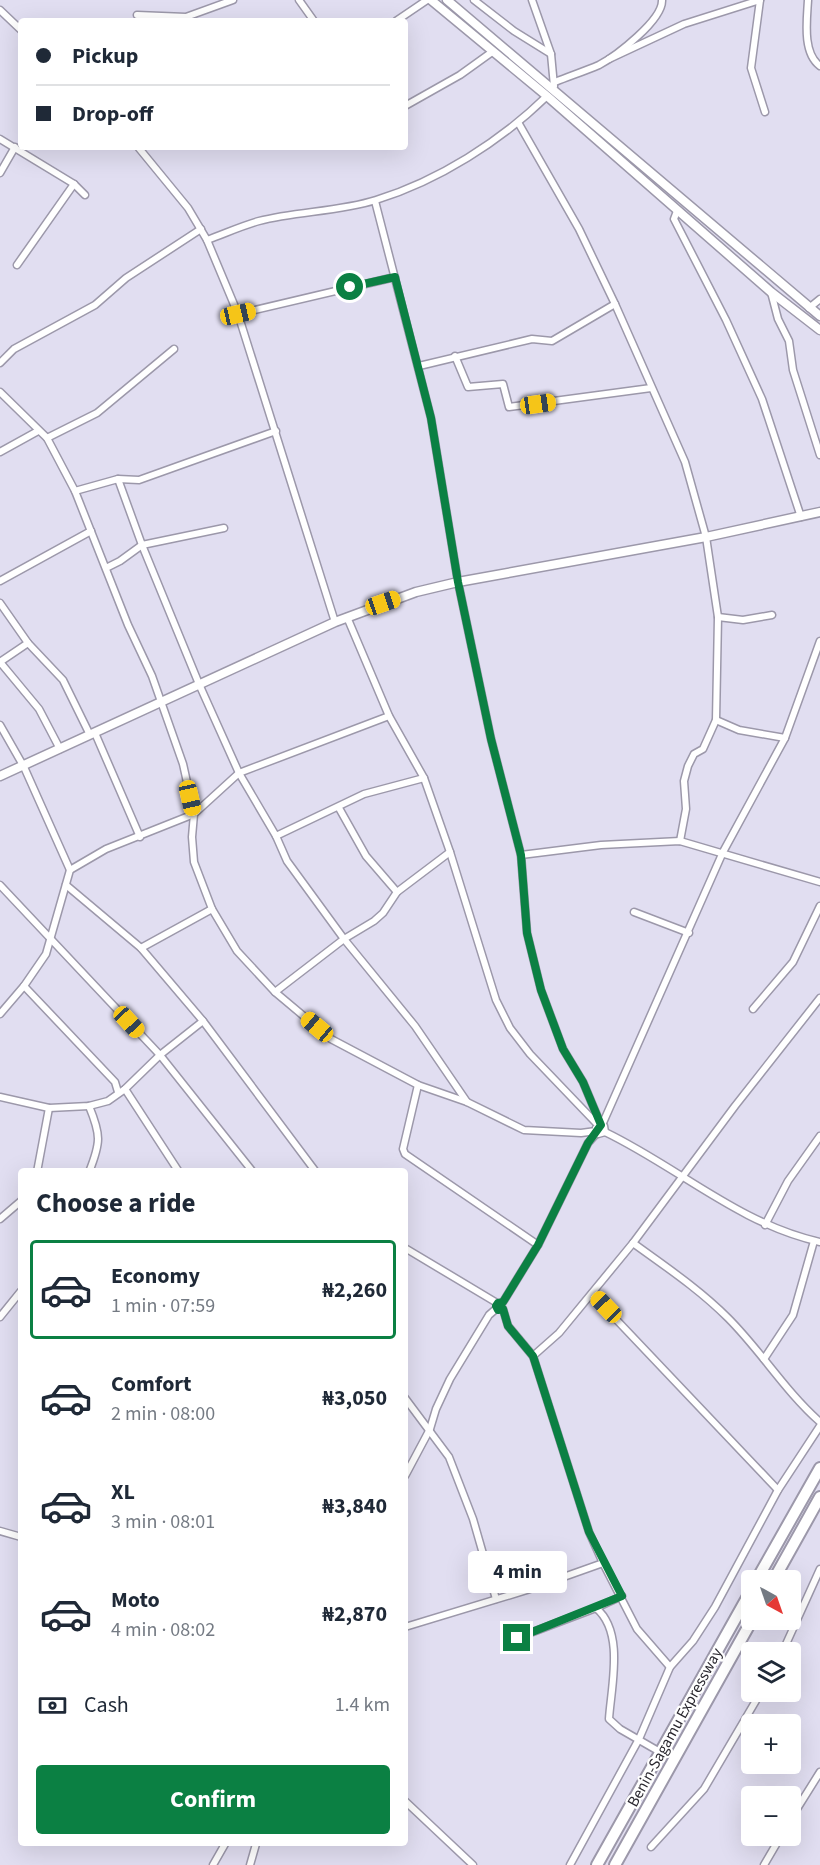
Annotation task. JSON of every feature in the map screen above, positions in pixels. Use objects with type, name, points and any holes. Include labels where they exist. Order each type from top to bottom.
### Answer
[{"type":"highway","points":[[762,1570],[820,1468]]},
{"type":"highway","points":[[779,1570],[820,1497]]},
{"type":"highway","name":"Benin-Sagamu Expressway","points":[[597,1865],[741,1608]]},
{"type":"highway","name":"Benin-Sagamu Expressway","points":[[615,1865],[746,1630]]},
{"type":"main road","points":[[429,0],[492,52],[552,89],[677,211],[771,292],[820,330]]},
{"type":"main road","points":[[447,0],[820,316]]},
{"type":"main road","points":[[0,776],[335,622],[416,592],[458,582],[706,537],[820,512]]},
{"type":"street","points":[[137,15],[186,17],[233,0]]},
{"type":"street","points":[[299,0],[312,18]]},
{"type":"street","points":[[401,18],[429,0]]},
{"type":"street","points":[[474,0],[514,31],[551,54]]},
{"type":"street","points":[[532,0],[551,54],[552,89]]},
{"type":"street","points":[[609,59],[654,21],[660,12],[662,0]]},
{"type":"street","points":[[207,240],[260,221],[375,201],[448,168],[519,124],[552,89],[609,59],[684,24],[760,0],[751,68],[765,112]]},
{"type":"street","points":[[808,0],[807,37],[816,63],[820,66]]},
{"type":"street","points":[[0,10],[18,27]]},
{"type":"street","points":[[408,104],[460,75],[492,52]]},
{"type":"street","points":[[519,124],[579,229],[615,304],[685,462],[706,537],[718,617],[716,720],[703,749],[694,754],[684,781],[686,809],[680,841]]},
{"type":"street","points":[[0,139],[18,149]]},
{"type":"street","points":[[0,172],[15,147]]},
{"type":"street","points":[[20,150],[74,184],[85,195]]},
{"type":"street","points":[[141,150],[171,186],[201,229],[238,314],[335,622]]},
{"type":"street","points":[[17,265],[74,184]]},
{"type":"street","points":[[375,201],[431,418],[458,582],[491,739],[521,855],[527,933],[541,990],[563,1049],[583,1082],[599,1128]]},
{"type":"street","points":[[677,211],[674,219],[726,320],[762,399],[801,517]]},
{"type":"street","points":[[0,363],[14,349],[95,306],[126,278],[201,229]]},
{"type":"street","points":[[238,314],[395,277]]},
{"type":"street","points":[[771,292],[778,319],[789,341],[793,370],[820,455]]},
{"type":"street","points":[[809,308],[820,299]]},
{"type":"street","points":[[419,366],[531,339],[552,341],[615,304]]},
{"type":"street","points":[[47,438],[97,412],[174,349]]},
{"type":"street","points":[[455,356],[468,387],[503,384],[509,407],[651,388]]},
{"type":"street","points":[[0,392],[47,438],[75,491],[161,703],[183,764],[194,814],[192,837],[194,862],[212,909],[237,951],[275,992],[331,1039],[418,1084],[467,1102],[524,1130],[581,1133],[599,1128]]},
{"type":"street","points":[[0,452],[38,431]]},
{"type":"street","points":[[75,491],[118,479],[139,480],[276,431]]},
{"type":"street","points":[[118,479],[141,545],[199,684],[239,773],[276,836],[287,861],[344,939],[415,1026],[467,1102]]},
{"type":"street","points":[[106,568],[120,561],[141,545],[224,528]]},
{"type":"street","points":[[0,580],[91,531]]},
{"type":"street","points":[[0,603],[28,644],[63,680],[93,734],[140,837]]},
{"type":"street","points":[[718,617],[743,620],[772,615]]},
{"type":"street","points":[[347,617],[389,716],[424,778],[450,852],[496,1000],[510,1028],[530,1054],[599,1128],[644,1151],[765,1226],[817,1241],[793,1315],[764,1359]]},
{"type":"street","points":[[408,1470],[430,1429],[436,1408],[450,1379],[489,1315],[500,1306],[538,1245],[588,1143],[599,1128],[723,852],[785,738],[820,641]]},
{"type":"street","points":[[28,644],[0,662],[39,709],[60,749]]},
{"type":"street","points":[[70,870],[106,849],[194,814],[239,773],[389,716]]},
{"type":"street","points":[[716,720],[739,730],[785,738]]},
{"type":"street","points":[[0,725],[24,766],[70,870],[46,954],[24,986],[0,1014]]},
{"type":"street","points":[[276,836],[339,808],[364,794],[424,778]]},
{"type":"street","points":[[339,808],[366,856],[397,892]]},
{"type":"street","points":[[521,855],[601,845],[680,841],[820,882]]},
{"type":"street","points":[[275,992],[344,939],[383,914],[397,892],[450,852]]},
{"type":"street","points":[[0,885],[160,1055],[250,1168]]},
{"type":"street","points":[[66,885],[141,948],[203,1021],[313,1168]]},
{"type":"street","points":[[0,898],[7,894]]},
{"type":"street","points":[[753,1009],[793,962],[820,906]]},
{"type":"street","points":[[141,948],[212,909]]},
{"type":"street","points":[[634,912],[688,933]]},
{"type":"street","points":[[24,986],[122,1090],[176,1168]]},
{"type":"street","points":[[533,1356],[544,1349],[633,1243],[820,998]]},
{"type":"street","points":[[0,1097],[49,1108],[89,1106],[108,1101],[203,1021]]},
{"type":"street","points":[[418,1084],[403,1149],[405,1154],[538,1245]]},
{"type":"street","points":[[89,1106],[100,1132],[100,1142],[90,1168]]},
{"type":"street","points":[[38,1168],[49,1108]]},
{"type":"street","points":[[765,1226],[788,1181],[820,1136]]},
{"type":"street","points":[[0,1219],[18,1204]]},
{"type":"street","points":[[570,1865],[639,1739],[670,1667],[693,1641],[715,1607],[778,1490],[820,1424],[797,1402],[728,1318],[695,1288],[633,1243]]},
{"type":"street","points":[[408,1250],[500,1306],[508,1326],[533,1356],[589,1532],[636,1629],[670,1667]]},
{"type":"street","points":[[592,1294],[778,1490]]},
{"type":"street","points":[[0,1317],[18,1295]]},
{"type":"street","points":[[408,1402],[449,1457],[465,1498],[496,1599]]},
{"type":"street","points":[[0,1531],[18,1537]]},
{"type":"street","points":[[408,1626],[603,1563]]},
{"type":"street","points":[[787,1642],[820,1569]]},
{"type":"street","points":[[517,1638],[622,1596]]},
{"type":"street","points":[[596,1608],[609,1626],[616,1664],[609,1719],[620,1729],[660,1752]]},
{"type":"street","points":[[651,1847],[704,1789],[755,1702]]},
{"type":"street","points":[[801,1802],[820,1772]]},
{"type":"street","points":[[408,1804],[473,1865]]},
{"type":"street","points":[[408,1808],[469,1865]]},
{"type":"street","points":[[213,1865],[224,1846]]},
{"type":"street","points":[[250,1865],[255,1846]]},
{"type":"street","points":[[765,1865],[775,1846]]},
{"type":"route","points":[[350,287],[395,277],[431,418],[458,582],[491,739],[521,855],[527,933],[541,990],[563,1049],[583,1082],[601,1125],[597,1126],[597,1133],[588,1143],[538,1245],[503,1302],[498,1303],[496,1308],[503,1309],[508,1326],[533,1356],[589,1532],[622,1596],[562,1622],[517,1638]]}]
